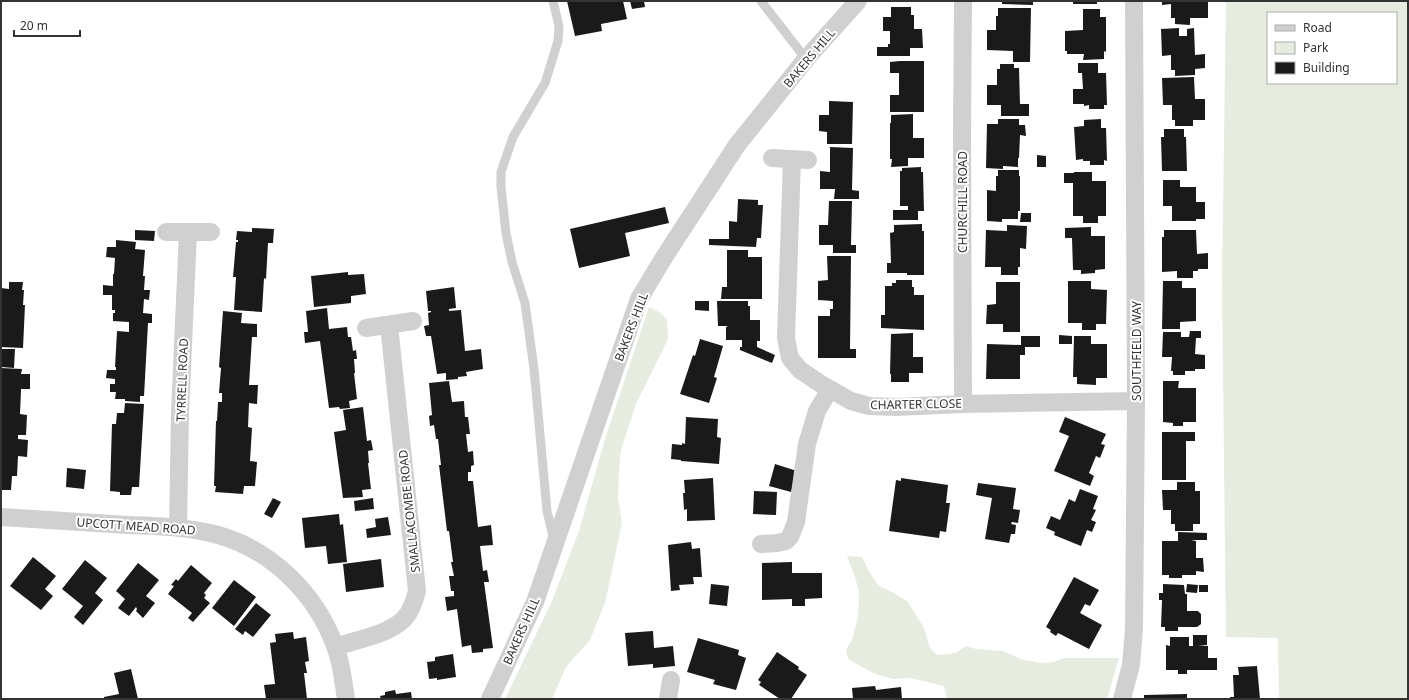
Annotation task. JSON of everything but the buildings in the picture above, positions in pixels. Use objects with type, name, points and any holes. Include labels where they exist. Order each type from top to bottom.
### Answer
[{"type":"street","name":"BAKERS HILL","points":[[490,699],[535,602],[556,545],[639,299],[663,259],[737,145],[806,59],[858,1]]},
{"type":"street","name":"CHURCHILL ROAD","points":[[962,1],[963,404]]},
{"type":"street","name":"SOUTHFIELD WAY","points":[[1122,699],[1131,665],[1134,629],[1136,401],[1134,1]]},
{"type":"street","name":"CHARTER CLOSE","points":[[772,158],[800,159],[786,338],[790,358],[800,370],[852,401],[868,406],[896,407],[963,404],[1136,401]]},
{"type":"street","points":[[166,232],[211,232]]},
{"type":"street","name":"TYRRELL ROAD","points":[[178,528],[180,413],[188,232]]},
{"type":"street","points":[[366,328],[414,322]]},
{"type":"street","name":"SMALLACOMBE ROAD","points":[[336,647],[380,633],[398,625],[407,615],[414,602],[417,592],[389,325]]},
{"type":"street","points":[[761,544],[786,541],[790,537],[796,522],[807,444],[817,411],[830,389]]},
{"type":"street","name":"UPCOTT MEAD ROAD","points":[[1,517],[178,528],[219,535],[243,544],[266,556],[288,574],[307,596],[324,621],[336,647],[346,699]]},
{"type":"street","points":[[668,699],[671,680]]},
{"type":"lane","points":[[553,1],[559,26],[558,41],[545,83],[513,138],[502,172],[501,187],[506,233],[512,262],[525,303],[534,369],[547,512],[556,545]]},
{"type":"lane","points":[[761,1],[806,59]]},
{"type":"green space","points":[[1226,1],[1408,1],[1408,699],[1279,699],[1278,638],[1226,637],[1222,282]]},
{"type":"green space","points":[[649,307],[661,313],[667,320],[668,339],[636,404],[621,450],[618,498],[622,523],[605,603],[590,640],[566,667],[552,699],[505,699],[552,601],[579,531],[605,439]]},
{"type":"green space","points":[[847,556],[862,557],[879,586],[908,602],[924,628],[930,648],[937,655],[956,653],[966,646],[976,649],[1003,651],[1021,659],[1040,663],[1054,662],[1064,658],[1119,658],[1107,699],[947,699],[944,686],[910,678],[894,679],[875,674],[848,659],[846,650],[852,640],[858,617],[859,592]]}]
